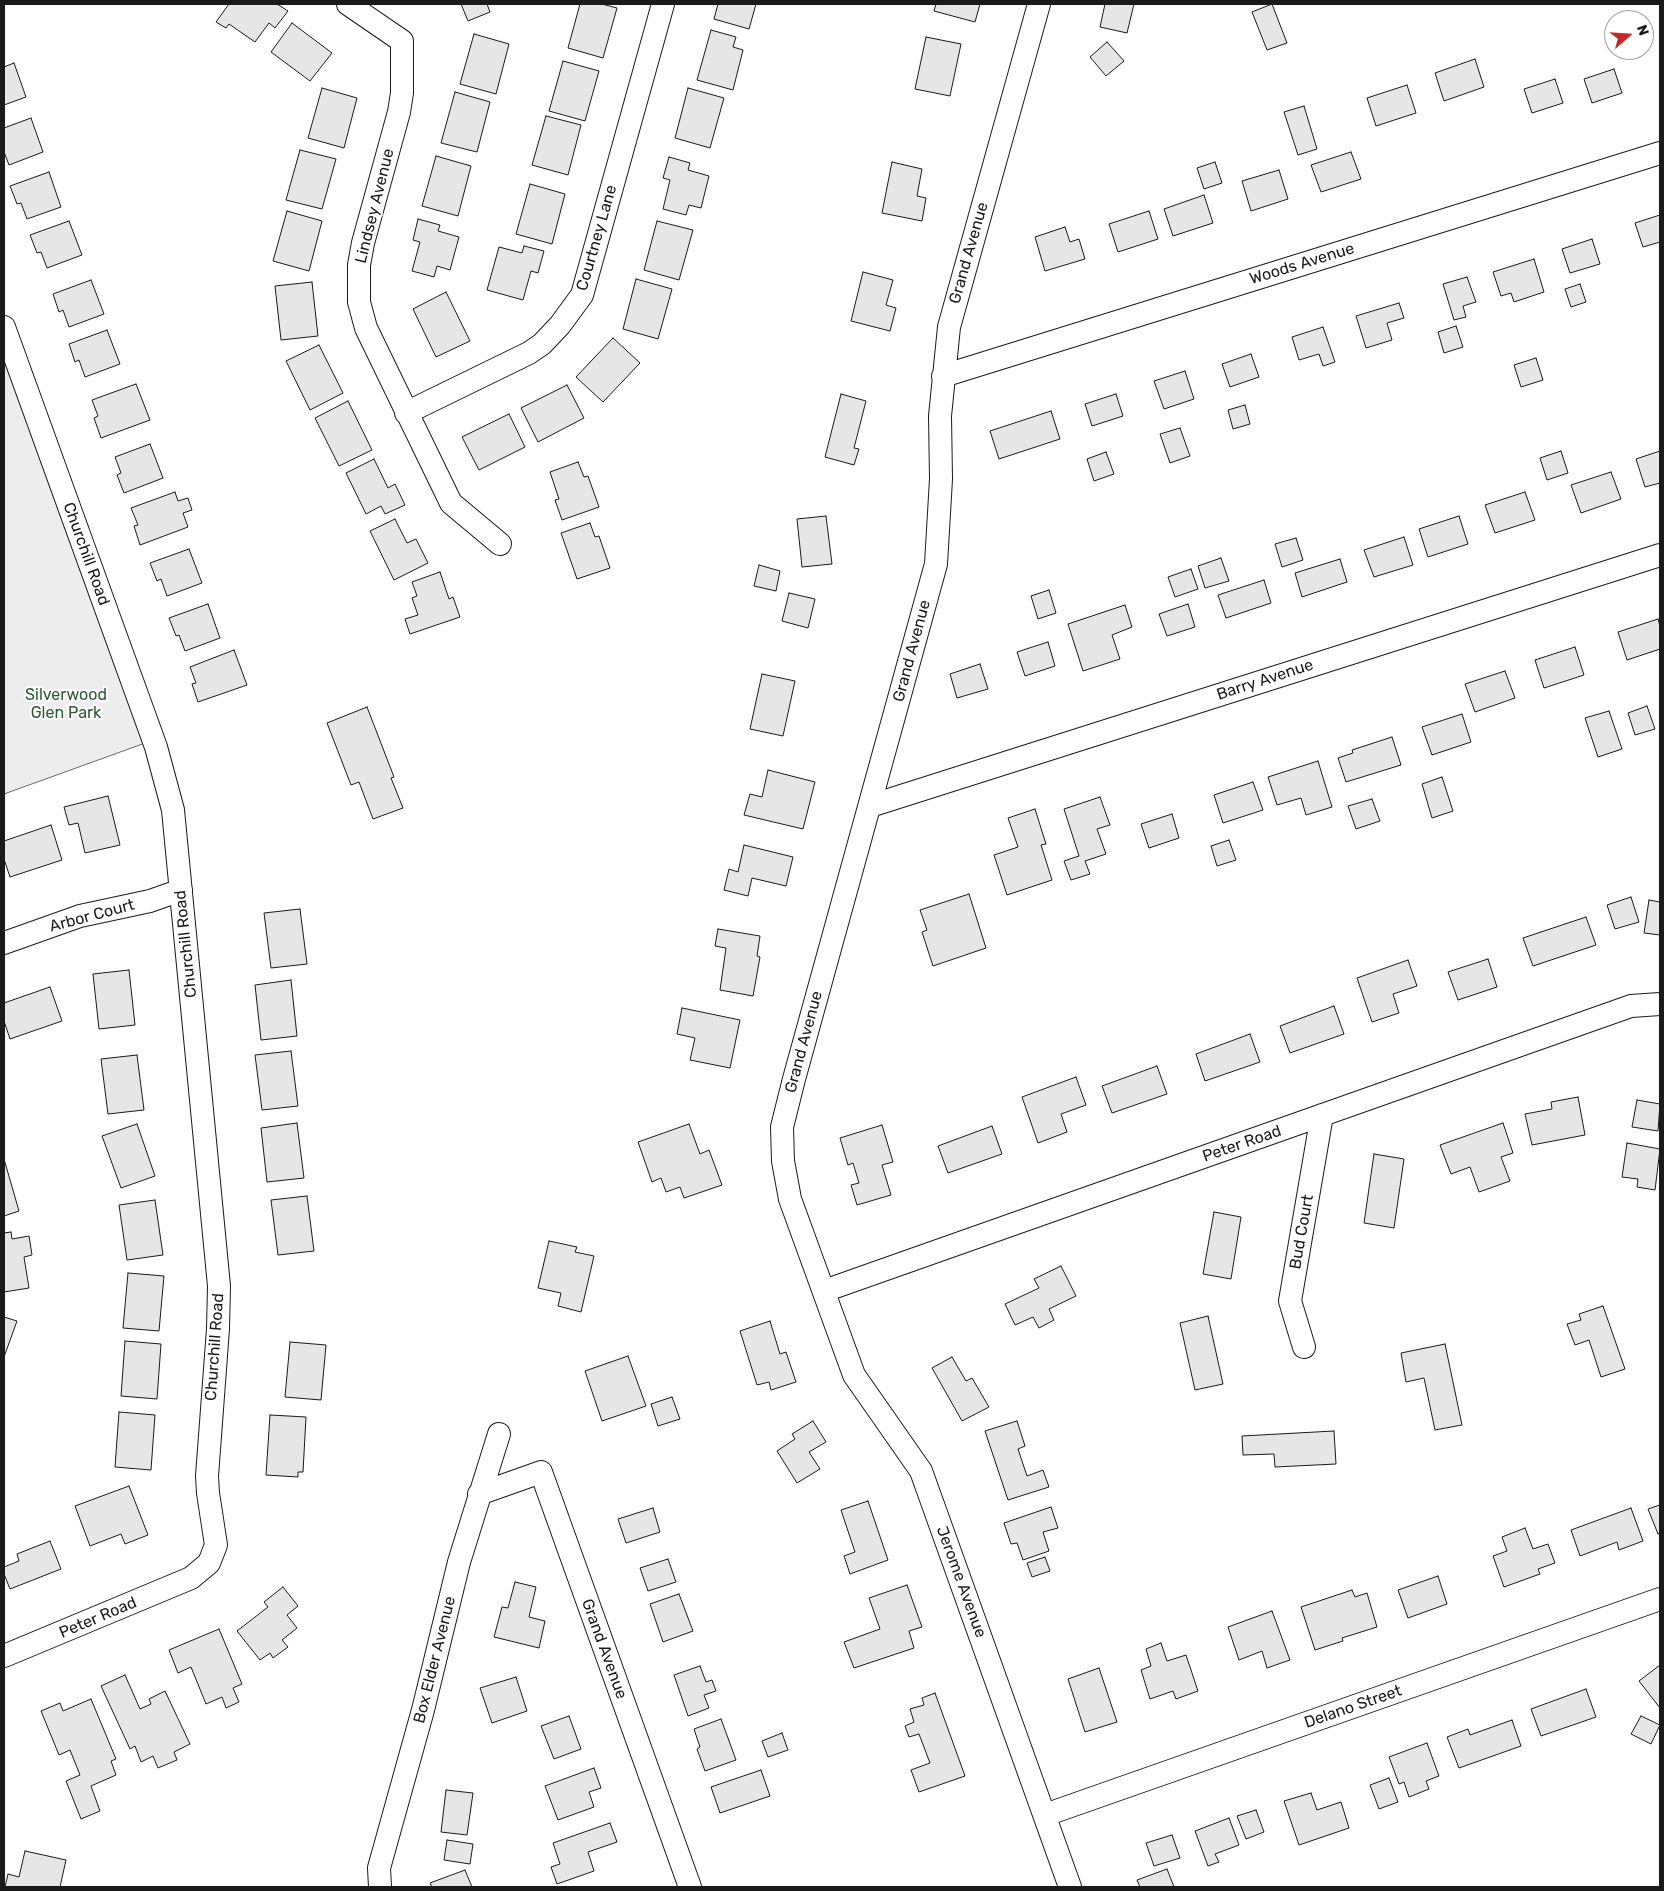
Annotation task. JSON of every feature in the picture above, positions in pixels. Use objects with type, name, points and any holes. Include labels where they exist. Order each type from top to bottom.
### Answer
[{"type":"street","name":"Lindsey Avenue","points":[[348,4],[402,41],[402,93],[399,112],[363,243],[358,281],[359,302],[366,328],[451,503],[500,544]]},
{"type":"street","name":"Courtney Lane","points":[[406,413],[529,353],[542,344],[560,325],[582,295],[663,4]]},
{"type":"street","name":"Grand Avenue","points":[[824,1291],[790,1199],[783,1161],[782,1127],[936,564],[941,479],[940,416],[949,327],[1039,4]]},
{"type":"street","name":"Woods Avenue","points":[[943,376],[1660,153]]},
{"type":"street","name":"Churchill Road","points":[[4,327],[156,747],[173,810],[219,1286],[218,1329],[207,1476],[216,1545],[209,1563],[191,1578]]},
{"type":"street","name":"Barry Avenue","points":[[870,806],[1660,555]]},
{"type":"street","name":"Arbor Court","points":[[4,943],[80,916],[150,901],[181,890]]},
{"type":"street","name":"Peter Road","points":[[824,1291],[1632,1006],[1660,1004]]},
{"type":"street","name":"Bud Court","points":[[1304,1347],[1290,1300],[1322,1115]]},
{"type":"street","name":"Jerome Avenue","points":[[824,1291],[854,1375],[921,1471],[1070,1887]]},
{"type":"street","name":"Box Elder Avenue","points":[[380,1887],[379,1868],[423,1710],[459,1562],[499,1434]]},
{"type":"street","name":"Grand Avenue","points":[[479,1494],[541,1472],[690,1887]]},
{"type":"street","name":"Peter Road","points":[[4,1656],[191,1578]]},
{"type":"street","name":"Delano Street","points":[[1045,1815],[1660,1599]]},
{"type":"green space","name":"Silverwood Glen Park","points":[[4,348],[148,742],[4,794]]},
{"type":"building","points":[[229,4],[277,4],[288,11],[275,28],[269,23],[255,42],[229,24],[226,28],[216,22]]},
{"type":"building","points":[[461,4],[487,4],[490,12],[468,21]]},
{"type":"building","points":[[580,4],[602,4],[617,8],[603,58],[568,48]]},
{"type":"building","points":[[718,4],[756,4],[749,29],[714,19]]},
{"type":"building","points":[[936,4],[980,4],[975,22],[934,11]]},
{"type":"building","points":[[1105,4],[1134,4],[1127,33],[1100,27]]},
{"type":"building","points":[[1272,4],[1287,43],[1267,50],[1252,12]]},
{"type":"building","points":[[292,23],[332,53],[310,81],[271,52]]},
{"type":"building","points":[[711,30],[736,37],[733,47],[743,50],[733,90],[697,80]]},
{"type":"building","points":[[474,34],[509,44],[496,94],[460,84]]},
{"type":"building","points":[[926,37],[961,44],[950,96],[915,89]]},
{"type":"building","points":[[1107,42],[1124,61],[1106,76],[1090,57]]},
{"type":"building","points":[[1475,59],[1484,87],[1444,101],[1435,73]]},
{"type":"building","points":[[563,61],[599,71],[585,121],[549,111]]},
{"type":"building","points":[[14,63],[26,97],[4,105],[4,67]]},
{"type":"building","points":[[1614,69],[1622,93],[1592,103],[1584,79]]},
{"type":"building","points":[[1555,79],[1563,103],[1532,113],[1524,89]]},
{"type":"building","points":[[1407,85],[1416,113],[1376,126],[1367,98]]},
{"type":"building","points":[[322,88],[357,98],[344,148],[308,138]]},
{"type":"building","points":[[688,88],[724,98],[710,148],[675,138]]},
{"type":"building","points":[[455,92],[490,102],[477,152],[441,143]]},
{"type":"building","points":[[1304,106],[1317,149],[1298,155],[1284,112]]},
{"type":"building","points":[[546,116],[581,125],[568,175],[532,165]]},
{"type":"building","points":[[31,118],[43,152],[9,165],[4,152],[4,128]]},
{"type":"building","points":[[300,150],[336,159],[322,209],[286,200]]},
{"type":"building","points":[[1351,152],[1361,179],[1321,192],[1311,165]]},
{"type":"building","points":[[436,156],[471,166],[458,216],[422,206]]},
{"type":"building","points":[[669,157],[690,163],[688,170],[709,176],[701,208],[689,205],[686,215],[663,209],[670,180],[663,178]]},
{"type":"building","points":[[892,162],[922,169],[917,196],[926,198],[922,221],[882,213]]},
{"type":"building","points":[[1215,162],[1222,183],[1204,189],[1197,168]]},
{"type":"building","points":[[1279,170],[1288,199],[1251,211],[1242,181]]},
{"type":"building","points":[[49,172],[61,207],[27,219],[21,203],[17,204],[10,186]]},
{"type":"building","points":[[530,184],[565,194],[552,244],[516,234]]},
{"type":"building","points":[[1204,195],[1213,223],[1173,236],[1164,209]]},
{"type":"building","points":[[287,211],[322,221],[309,271],[273,261]]},
{"type":"building","points":[[1149,211],[1158,239],[1118,252],[1109,224]]},
{"type":"building","points":[[1660,215],[1660,242],[1643,247],[1635,223]]},
{"type":"building","points":[[418,219],[440,225],[438,231],[459,237],[450,270],[437,266],[434,277],[412,271],[420,242],[413,240]]},
{"type":"building","points":[[69,221],[82,255],[47,268],[41,252],[37,253],[30,235]]},
{"type":"building","points":[[657,221],[693,230],[679,280],[644,270]]},
{"type":"building","points":[[1065,227],[1070,242],[1079,239],[1085,259],[1045,271],[1035,237]]},
{"type":"building","points":[[1592,239],[1600,264],[1570,273],[1562,249]]},
{"type":"building","points":[[524,246],[544,251],[538,273],[531,271],[523,300],[487,290],[499,247],[522,253]]},
{"type":"building","points":[[1534,259],[1544,292],[1514,302],[1511,293],[1501,296],[1493,272]]},
{"type":"building","points":[[863,272],[893,280],[886,305],[896,308],[890,331],[851,321]]},
{"type":"building","points":[[1467,277],[1476,302],[1463,306],[1466,317],[1454,320],[1443,284]]},
{"type":"building","points":[[636,279],[672,289],[658,339],[623,329]]},
{"type":"building","points":[[91,280],[104,314],[69,327],[63,310],[59,312],[53,294]]},
{"type":"building","points":[[312,282],[318,336],[281,340],[275,286]]},
{"type":"building","points":[[1580,284],[1586,302],[1571,307],[1565,289]]},
{"type":"building","points":[[446,292],[470,341],[436,357],[413,309]]},
{"type":"building","points":[[1399,303],[1404,318],[1387,323],[1392,340],[1366,348],[1356,316]]},
{"type":"building","points":[[1456,326],[1463,347],[1444,353],[1438,332]]},
{"type":"building","points":[[1323,327],[1335,362],[1323,366],[1319,354],[1299,360],[1292,337]]},
{"type":"building","points":[[107,330],[120,364],[85,377],[79,360],[75,362],[69,344]]},
{"type":"building","points":[[613,338],[640,363],[603,402],[576,377]]},
{"type":"building","points":[[319,345],[343,393],[310,410],[286,361]]},
{"type":"building","points":[[1251,354],[1259,377],[1230,387],[1222,364]]},
{"type":"building","points":[[1536,358],[1543,380],[1521,387],[1514,365]]},
{"type":"building","points":[[1185,371],[1194,399],[1164,409],[1154,381]]},
{"type":"building","points":[[136,384],[150,420],[101,438],[94,418],[98,416],[92,400]]},
{"type":"building","points":[[567,385],[584,418],[538,442],[521,408]]},
{"type":"building","points":[[841,394],[866,401],[854,448],[859,449],[854,465],[825,457]]},
{"type":"building","points":[[1116,394],[1123,416],[1092,426],[1085,404]]},
{"type":"building","points":[[348,401],[372,450],[339,466],[315,418]]},
{"type":"building","points":[[1245,405],[1250,424],[1233,429],[1228,410]]},
{"type":"building","points":[[1051,411],[1060,439],[999,459],[990,431]]},
{"type":"building","points":[[509,414],[525,447],[479,470],[462,437]]},
{"type":"building","points":[[1180,428],[1190,456],[1170,463],[1160,434]]},
{"type":"building","points":[[150,444],[163,478],[124,493],[117,475],[121,473],[115,457]]},
{"type":"building","points":[[1561,451],[1568,473],[1547,480],[1540,458]]},
{"type":"building","points":[[1660,451],[1660,483],[1645,487],[1636,459]]},
{"type":"building","points":[[1106,452],[1114,474],[1094,481],[1087,459]]},
{"type":"building","points":[[374,459],[388,488],[395,484],[405,505],[385,514],[381,506],[366,514],[346,473]]},
{"type":"building","points":[[578,462],[584,477],[588,476],[599,507],[562,520],[555,500],[559,499],[550,472]]},
{"type":"building","points":[[1611,472],[1621,499],[1581,513],[1571,485]]},
{"type":"building","points":[[175,492],[178,501],[188,498],[192,510],[183,513],[188,527],[140,545],[134,526],[138,525],[131,508]]},
{"type":"building","points":[[1525,492],[1535,520],[1495,533],[1485,505]]},
{"type":"building","points":[[826,516],[832,564],[802,567],[797,519]]},
{"type":"building","points":[[1459,516],[1468,544],[1428,557],[1419,529]]},
{"type":"building","points":[[395,519],[407,543],[416,539],[428,563],[394,580],[370,531]]},
{"type":"building","points":[[590,523],[595,537],[599,536],[610,568],[577,579],[561,533]]},
{"type":"building","points":[[1404,537],[1413,565],[1374,577],[1364,550]]},
{"type":"building","points":[[1296,538],[1303,560],[1282,567],[1275,544]]},
{"type":"building","points":[[189,549],[202,583],[167,596],[161,579],[157,581],[150,563]]},
{"type":"building","points":[[1221,558],[1229,581],[1205,588],[1198,566]]},
{"type":"building","points":[[1340,559],[1347,582],[1302,597],[1295,573]]},
{"type":"building","points":[[759,565],[780,571],[776,591],[754,586]]},
{"type":"building","points":[[1191,569],[1198,589],[1175,597],[1168,577]]},
{"type":"building","points":[[440,572],[449,599],[453,597],[460,617],[410,634],[405,619],[418,615],[412,598],[417,596],[412,582]]},
{"type":"building","points":[[1264,580],[1271,603],[1226,618],[1218,595]]},
{"type":"building","points":[[1049,590],[1056,613],[1038,619],[1031,596]]},
{"type":"building","points":[[789,593],[815,599],[808,628],[782,621]]},
{"type":"building","points":[[208,604],[220,638],[185,651],[179,635],[176,636],[169,618]]},
{"type":"building","points":[[1188,604],[1195,627],[1167,636],[1159,614]]},
{"type":"building","points":[[1125,605],[1132,627],[1112,635],[1120,659],[1083,671],[1068,624]]},
{"type":"building","points":[[1658,619],[1660,626],[1660,649],[1627,660],[1618,632]]},
{"type":"building","points":[[1048,642],[1055,666],[1025,676],[1017,652]]},
{"type":"building","points":[[1575,647],[1584,675],[1544,688],[1535,660]]},
{"type":"building","points":[[234,650],[247,685],[198,702],[192,684],[196,683],[190,667]]},
{"type":"building","points":[[980,664],[988,689],[957,698],[950,674]]},
{"type":"building","points":[[1505,671],[1515,698],[1475,712],[1465,684]]},
{"type":"building","points":[[762,674],[795,681],[783,736],[750,729]]},
{"type":"building","points":[[1647,706],[1655,729],[1635,735],[1628,713]]},
{"type":"building","points":[[367,707],[394,777],[391,778],[403,808],[373,819],[359,782],[351,785],[327,723]]},
{"type":"building","points":[[1609,711],[1622,749],[1598,757],[1585,718]]},
{"type":"building","points":[[1462,714],[1471,742],[1432,755],[1422,727]]},
{"type":"building","points":[[1392,737],[1401,765],[1346,782],[1338,758],[1353,753],[1352,750]]},
{"type":"building","points":[[1318,761],[1332,807],[1306,815],[1301,798],[1277,805],[1268,777]]},
{"type":"building","points":[[768,770],[815,782],[803,829],[744,815],[750,794],[762,797]]},
{"type":"building","points":[[1442,777],[1453,811],[1432,818],[1422,784]]},
{"type":"building","points":[[1253,782],[1263,810],[1223,823],[1214,795]]},
{"type":"building","points":[[108,796],[120,845],[85,853],[78,823],[69,825],[64,807]]},
{"type":"building","points":[[1100,797],[1110,825],[1097,829],[1106,854],[1085,861],[1090,874],[1071,880],[1064,861],[1079,856],[1064,809]]},
{"type":"building","points":[[1372,799],[1380,821],[1356,829],[1348,806]]},
{"type":"building","points":[[1035,809],[1046,844],[1041,845],[1052,880],[1007,895],[994,855],[1018,847],[1008,818]]},
{"type":"building","points":[[1172,814],[1179,838],[1149,848],[1141,824]]},
{"type":"building","points":[[51,825],[62,860],[10,877],[4,859],[4,841]]},
{"type":"building","points":[[1229,840],[1236,860],[1217,866],[1211,846]]},
{"type":"building","points":[[744,845],[793,857],[786,886],[752,878],[748,896],[724,890],[729,869],[738,872]]},
{"type":"building","points":[[969,894],[986,948],[933,966],[922,932],[927,930],[920,910]]},
{"type":"building","points":[[1631,897],[1639,922],[1615,929],[1607,905]]},
{"type":"building","points":[[1649,900],[1660,902],[1660,935],[1644,933]]},
{"type":"building","points":[[300,909],[307,964],[271,968],[264,913]]},
{"type":"building","points":[[1586,917],[1596,945],[1533,966],[1523,938]]},
{"type":"building","points":[[718,929],[760,936],[757,956],[760,957],[753,996],[720,990],[726,948],[715,946]]},
{"type":"building","points":[[1488,959],[1497,987],[1458,1000],[1448,972]]},
{"type":"building","points":[[1408,960],[1417,986],[1393,994],[1399,1013],[1372,1022],[1357,978]]},
{"type":"building","points":[[129,970],[135,1025],[99,1029],[93,974]]},
{"type":"building","points":[[291,980],[297,1036],[261,1040],[255,985]]},
{"type":"building","points":[[50,987],[62,1021],[10,1039],[4,1021],[4,1003]]},
{"type":"building","points":[[1334,1006],[1344,1034],[1290,1053],[1280,1026]]},
{"type":"building","points":[[682,1008],[740,1020],[730,1068],[690,1060],[695,1038],[677,1034]]},
{"type":"building","points":[[1250,1034],[1260,1062],[1205,1081],[1196,1054]]},
{"type":"building","points":[[291,1051],[298,1106],[262,1110],[255,1055]]},
{"type":"building","points":[[137,1055],[144,1110],[108,1114],[101,1059]]},
{"type":"building","points":[[1157,1066],[1167,1094],[1112,1113],[1102,1086]]},
{"type":"building","points":[[1076,1077],[1086,1105],[1061,1114],[1067,1132],[1038,1143],[1022,1097]]},
{"type":"building","points":[[1578,1097],[1585,1135],[1532,1145],[1525,1114],[1552,1109],[1551,1102]]},
{"type":"building","points":[[1637,1100],[1660,1104],[1658,1131],[1632,1127]]},
{"type":"building","points":[[297,1123],[304,1178],[267,1182],[261,1128]]},
{"type":"building","points":[[1503,1123],[1513,1153],[1501,1157],[1510,1181],[1479,1192],[1470,1167],[1451,1174],[1440,1145]]},
{"type":"building","points":[[137,1124],[155,1176],[121,1188],[102,1136]]},
{"type":"building","points":[[689,1124],[700,1154],[709,1150],[722,1185],[684,1198],[680,1187],[666,1192],[661,1178],[652,1182],[638,1142]]},
{"type":"building","points":[[882,1125],[893,1162],[882,1165],[891,1195],[857,1205],[851,1185],[859,1183],[853,1163],[848,1165],[840,1138]]},
{"type":"building","points":[[992,1126],[1002,1154],[948,1173],[938,1146]]},
{"type":"building","points":[[1627,1143],[1660,1149],[1655,1190],[1637,1187],[1638,1179],[1622,1177]]},
{"type":"building","points":[[1374,1154],[1404,1159],[1394,1228],[1364,1223]]},
{"type":"building","points":[[4,1159],[19,1211],[4,1216]]},
{"type":"building","points":[[307,1196],[314,1251],[278,1255],[271,1200]]},
{"type":"building","points":[[155,1200],[163,1255],[127,1260],[119,1205]]},
{"type":"building","points":[[1214,1212],[1241,1217],[1231,1279],[1203,1274]]},
{"type":"building","points":[[11,1232],[12,1239],[29,1236],[32,1255],[24,1257],[29,1288],[4,1292],[4,1233]]},
{"type":"building","points":[[549,1241],[577,1247],[575,1252],[594,1256],[581,1312],[558,1306],[561,1293],[538,1288]]},
{"type":"building","points":[[1061,1266],[1076,1296],[1049,1309],[1054,1320],[1039,1328],[1033,1317],[1015,1325],[1005,1304],[1039,1288],[1034,1279]]},
{"type":"building","points":[[128,1273],[164,1276],[159,1331],[123,1328]]},
{"type":"building","points":[[1603,1306],[1625,1369],[1601,1377],[1589,1340],[1575,1345],[1567,1324],[1581,1320],[1579,1314]]},
{"type":"building","points":[[1208,1316],[1223,1384],[1195,1390],[1180,1323]]},
{"type":"building","points":[[4,1317],[17,1321],[4,1357]]},
{"type":"building","points":[[770,1321],[780,1354],[786,1352],[796,1382],[771,1390],[769,1382],[757,1385],[740,1331]]},
{"type":"building","points":[[125,1341],[161,1344],[157,1399],[121,1396]]},
{"type":"building","points":[[290,1342],[326,1345],[321,1400],[285,1397]]},
{"type":"building","points":[[1445,1344],[1462,1425],[1435,1430],[1424,1378],[1406,1382],[1401,1353]]},
{"type":"building","points":[[628,1356],[646,1406],[602,1421],[585,1371]]},
{"type":"building","points":[[952,1357],[966,1381],[972,1378],[989,1407],[962,1421],[932,1368]]},
{"type":"building","points":[[672,1397],[680,1419],[658,1426],[651,1404]]},
{"type":"building","points":[[119,1412],[155,1415],[151,1470],[115,1467]]},
{"type":"building","points":[[270,1415],[306,1417],[303,1472],[298,1472],[298,1477],[266,1475]]},
{"type":"building","points":[[813,1421],[826,1442],[809,1452],[820,1469],[797,1483],[777,1451],[795,1439],[792,1434]]},
{"type":"building","points":[[1017,1421],[1025,1446],[1018,1449],[1027,1476],[1043,1470],[1049,1487],[1008,1500],[985,1431]]},
{"type":"building","points":[[1334,1431],[1336,1464],[1275,1467],[1274,1454],[1243,1455],[1242,1436]]},
{"type":"building","points":[[129,1486],[148,1535],[125,1544],[121,1534],[90,1546],[75,1506]]},
{"type":"building","points":[[868,1501],[888,1560],[850,1574],[844,1556],[855,1552],[841,1510]]},
{"type":"building","points":[[1660,1505],[1660,1533],[1658,1534],[1648,1509]]},
{"type":"building","points":[[1051,1507],[1058,1528],[1043,1532],[1049,1551],[1023,1560],[1017,1543],[1011,1544],[1004,1523]]},
{"type":"building","points":[[653,1508],[660,1532],[626,1543],[618,1519]]},
{"type":"building","points":[[1631,1508],[1643,1541],[1619,1550],[1617,1542],[1580,1556],[1571,1530]]},
{"type":"building","points":[[1525,1528],[1533,1549],[1548,1544],[1555,1563],[1538,1569],[1540,1574],[1504,1587],[1493,1556],[1507,1551],[1502,1537]]},
{"type":"building","points":[[50,1541],[61,1569],[10,1589],[4,1574],[4,1567],[19,1561],[17,1554]]},
{"type":"building","points":[[1045,1557],[1050,1571],[1032,1577],[1027,1563]]},
{"type":"building","points":[[668,1559],[676,1582],[648,1591],[640,1568]]},
{"type":"building","points":[[1438,1576],[1447,1604],[1408,1618],[1398,1590]]},
{"type":"building","points":[[515,1582],[536,1587],[529,1617],[545,1621],[539,1648],[494,1637],[502,1607],[508,1608]]},
{"type":"building","points":[[907,1585],[922,1627],[909,1631],[914,1648],[854,1668],[844,1642],[880,1629],[869,1598]]},
{"type":"building","points":[[283,1587],[298,1606],[287,1615],[297,1628],[282,1640],[288,1647],[273,1658],[270,1653],[260,1660],[237,1631],[268,1607],[264,1602]]},
{"type":"building","points":[[1352,1590],[1355,1597],[1367,1593],[1377,1627],[1342,1638],[1343,1641],[1315,1650],[1301,1607]]},
{"type":"building","points":[[679,1594],[693,1631],[663,1642],[650,1604]]},
{"type":"building","points":[[1272,1611],[1290,1660],[1267,1668],[1262,1651],[1239,1660],[1228,1627]]},
{"type":"building","points":[[219,1629],[242,1684],[233,1688],[239,1702],[226,1708],[222,1697],[206,1704],[191,1667],[178,1673],[169,1650]]},
{"type":"building","points":[[1161,1643],[1167,1661],[1186,1655],[1198,1691],[1176,1699],[1173,1691],[1150,1699],[1141,1670],[1151,1666],[1146,1649]]},
{"type":"building","points":[[1660,1665],[1660,1708],[1639,1681]]},
{"type":"building","points":[[700,1666],[706,1682],[712,1680],[716,1691],[704,1695],[709,1708],[688,1716],[674,1675]]},
{"type":"building","points":[[1099,1668],[1117,1722],[1085,1732],[1068,1679]]},
{"type":"building","points":[[125,1675],[140,1709],[151,1704],[149,1699],[165,1691],[190,1744],[174,1752],[177,1760],[158,1768],[153,1756],[141,1762],[135,1746],[130,1749],[101,1686]]},
{"type":"building","points":[[516,1677],[527,1711],[492,1723],[480,1688]]},
{"type":"building","points":[[1586,1689],[1596,1717],[1541,1736],[1531,1709]]},
{"type":"building","points":[[935,1693],[965,1776],[919,1792],[911,1770],[930,1763],[919,1734],[909,1737],[905,1726],[914,1722],[910,1709],[924,1705],[922,1698]]},
{"type":"building","points":[[91,1699],[116,1759],[111,1761],[116,1775],[91,1786],[100,1811],[81,1819],[66,1781],[80,1775],[70,1750],[59,1755],[41,1711],[60,1703],[63,1711]]},
{"type":"building","points":[[569,1716],[581,1749],[554,1759],[541,1726]]},
{"type":"building","points":[[1641,1716],[1660,1725],[1651,1744],[1631,1734]]},
{"type":"building","points":[[721,1719],[736,1760],[705,1771],[697,1749],[700,1747],[694,1729]]},
{"type":"building","points":[[1512,1720],[1521,1746],[1459,1768],[1447,1737],[1468,1729],[1470,1735]]},
{"type":"building","points":[[782,1733],[788,1750],[768,1757],[762,1741]]},
{"type":"building","points":[[1427,1743],[1439,1776],[1426,1781],[1429,1789],[1409,1797],[1404,1782],[1399,1784],[1389,1757]]},
{"type":"building","points":[[594,1768],[601,1788],[589,1792],[594,1807],[558,1820],[545,1786]]},
{"type":"building","points":[[761,1770],[770,1796],[720,1813],[711,1787]]},
{"type":"building","points":[[1389,1778],[1398,1802],[1379,1809],[1370,1785]]},
{"type":"building","points":[[446,1790],[473,1793],[467,1835],[441,1832]]},
{"type":"building","points":[[1311,1793],[1317,1810],[1341,1802],[1349,1828],[1299,1845],[1284,1801]]},
{"type":"building","points":[[1256,1810],[1264,1832],[1246,1839],[1237,1816]]},
{"type":"building","points":[[1229,1818],[1239,1845],[1215,1854],[1219,1862],[1208,1866],[1195,1831]]},
{"type":"building","points":[[610,1823],[617,1842],[588,1852],[594,1871],[557,1884],[551,1867],[560,1864],[553,1843]]},
{"type":"building","points":[[1172,1835],[1180,1858],[1154,1866],[1146,1843]]},
{"type":"building","points":[[447,1840],[473,1844],[470,1864],[444,1860]]},
{"type":"building","points":[[25,1851],[66,1860],[60,1887],[5,1887],[8,1874],[19,1877]]},
{"type":"building","points":[[1167,1869],[1174,1887],[1140,1887],[1137,1880]]},
{"type":"building","points":[[465,1870],[472,1887],[432,1887],[430,1883]]}]
